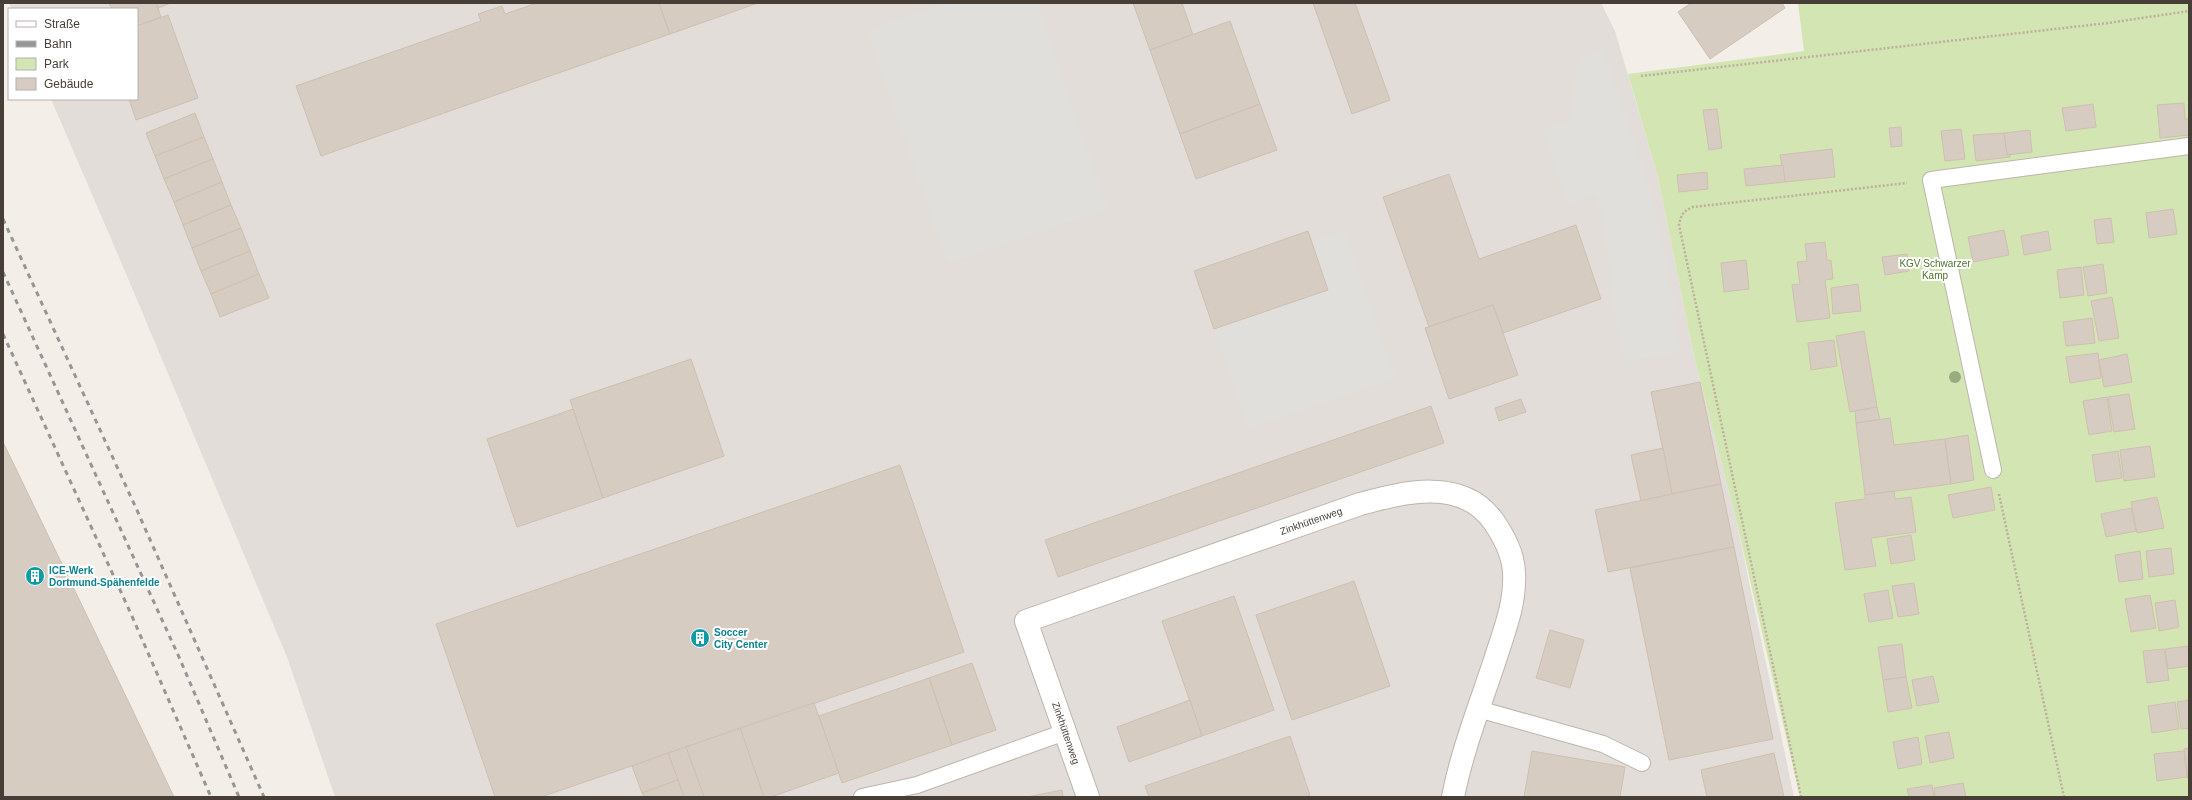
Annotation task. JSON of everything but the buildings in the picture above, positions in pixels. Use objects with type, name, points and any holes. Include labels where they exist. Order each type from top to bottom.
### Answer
[{"type":"street","name":"Zinkhüttenweg","points":[[1088,797],[1026,621],[1360,504],[1395,494],[1422,491],[1449,492],[1469,500],[1487,512],[1507,541],[1514,571],[1511,612],[1460,761],[1454,797]]},
{"type":"lane","points":[[1994,470],[1931,180],[2189,146]]},
{"type":"lane","points":[[1478,709],[1603,744],[1642,763]]},
{"type":"lane","points":[[862,797],[917,785],[1065,732]]},
{"type":"path","points":[[1642,76],[2108,23],[2189,11]]},
{"type":"path","points":[[1801,797],[1678,226],[1679,221],[1685,210],[1694,207],[1931,180]]},
{"type":"path","points":[[1994,470],[2064,797]]},
{"type":"shaded area","points":[[9,3],[1601,3],[1615,31],[1658,177],[1694,356],[1735,515],[1794,797],[335,797],[287,657],[51,100],[138,100],[138,8],[12,8]]},
{"type":"shaded area","points":[[948,3],[1037,3],[1107,209],[947,263],[868,30]]},
{"type":"shaded area","points":[[1603,49],[1652,197],[1676,310],[1671,311],[1680,352],[1625,362],[1616,321],[1603,216],[1596,195],[1567,204],[1543,131],[1571,120],[1578,58]]},
{"type":"shaded area","points":[[1345,231],[1395,378],[1248,428],[1214,329],[1328,290],[1311,242]]},
{"type":"green space","name":"KGV Schwarzer Kamp","points":[[1798,3],[2189,3],[2189,797],[1800,797],[1735,515],[1694,356],[1658,177],[1628,74],[1804,51]]},
{"type":"railway","points":[[3,219],[136,508],[264,797]]},
{"type":"railway","points":[[3,272],[179,657],[239,797]]},
{"type":"railway","points":[[3,334],[131,614],[211,797]]},
{"type":"place","name":"ICE-Werk Dortmund-Spähenfelde","points":[[35,576]]},
{"type":"place","name":"Soccer City Center","points":[[700,638]]}]
